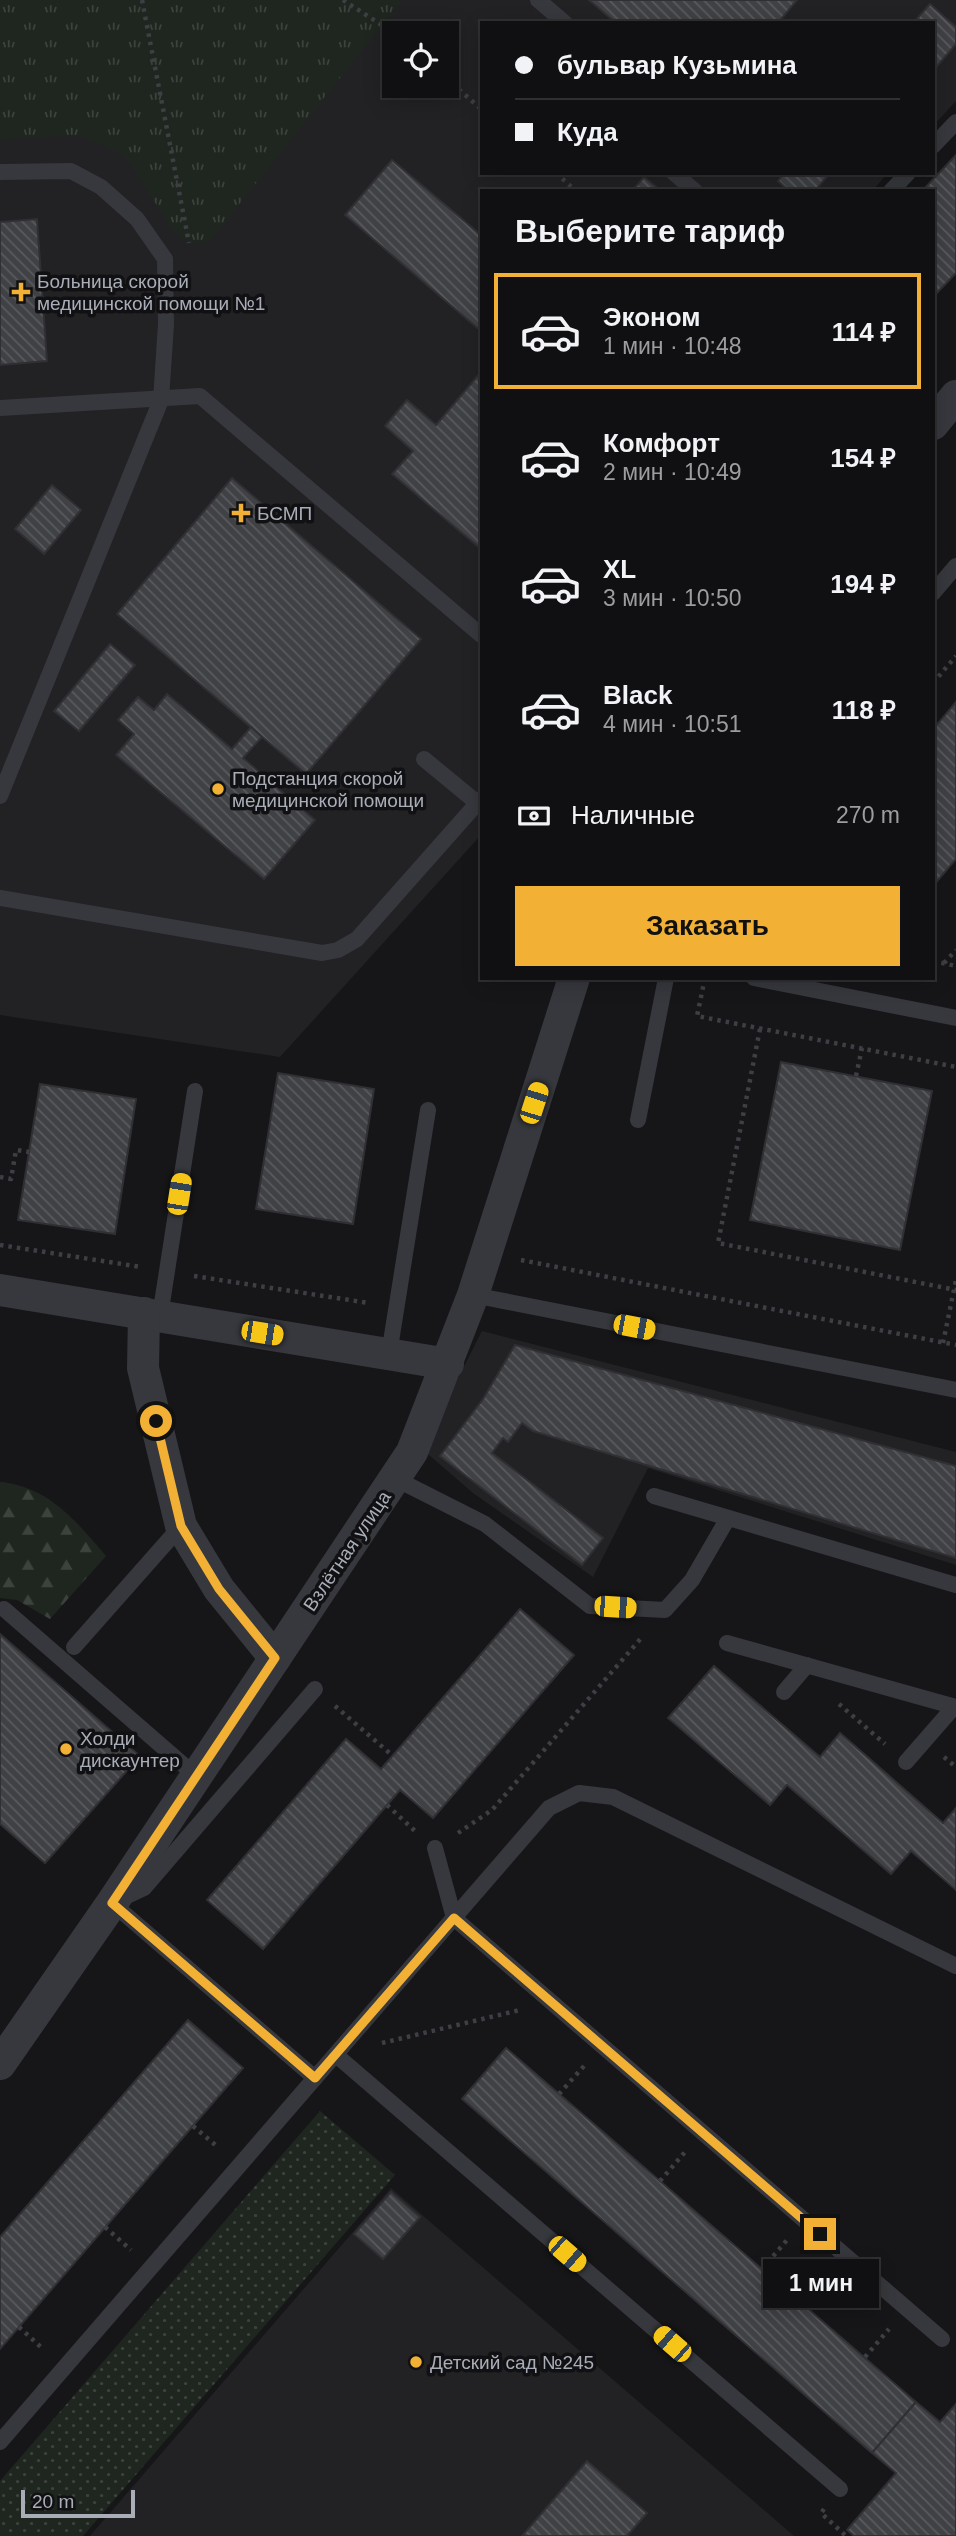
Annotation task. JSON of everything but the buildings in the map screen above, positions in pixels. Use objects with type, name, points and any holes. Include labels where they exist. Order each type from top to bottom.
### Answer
[{"type":"street","points":[[935,422],[956,396]]},
{"type":"street","name":"Взлётная улица","points":[[0,2064],[112,1903],[412,1452],[473,1295],[573,980]]},
{"type":"street","points":[[0,1290],[448,1364]]},
{"type":"street","points":[[152,1315],[143,1368],[181,1526],[219,1589],[275,1658]]},
{"type":"lane","points":[[538,0],[563,21]]},
{"type":"lane","points":[[935,144],[956,122]]},
{"type":"lane","points":[[0,172],[71,172],[101,187],[137,219],[164,259],[166,324],[160,400],[0,796]]},
{"type":"lane","points":[[676,175],[693,189]]},
{"type":"lane","points":[[893,189],[906,175]]},
{"type":"lane","points":[[0,408],[200,396],[480,634]]},
{"type":"lane","points":[[935,591],[956,566]]},
{"type":"lane","points":[[0,898],[322,953],[338,950],[356,939],[480,803],[424,759]]},
{"type":"lane","points":[[638,1120],[666,980]]},
{"type":"lane","points":[[764,980],[956,1018]]},
{"type":"lane","points":[[152,1315],[167,1271],[195,1091]]},
{"type":"lane","points":[[390,1354],[428,1110]]},
{"type":"lane","points":[[473,1295],[956,1390]]},
{"type":"lane","points":[[396,1479],[485,1524],[590,1606],[665,1610],[692,1580],[728,1518]]},
{"type":"lane","points":[[654,1496],[956,1585]]},
{"type":"lane","points":[[74,1647],[181,1526]]},
{"type":"lane","points":[[4,1609],[195,1775]]},
{"type":"lane","points":[[727,1643],[804,1668],[955,1707],[906,1762]]},
{"type":"lane","points":[[784,1692],[804,1668]]},
{"type":"lane","points":[[315,2078],[112,1903],[144,1888],[316,1689]]},
{"type":"lane","points":[[0,2442],[549,1808],[579,1793],[613,1797],[956,1966]]},
{"type":"lane","points":[[435,1848],[454,1918],[942,2339]]},
{"type":"lane","points":[[336,2055],[840,2489]]},
{"type":"path","points":[[142,0],[189,243],[164,259]]},
{"type":"path","points":[[343,0],[382,25]]},
{"type":"path","points":[[459,89],[480,107]]},
{"type":"path","points":[[558,175],[574,189]]},
{"type":"path","points":[[935,681],[956,656]]},
{"type":"path","points":[[944,964],[956,950]]},
{"type":"path","points":[[935,962],[956,966]]},
{"type":"path","points":[[705,980],[697,1016],[956,1067]]},
{"type":"path","points":[[760,1029],[718,1243],[955,1290]]},
{"type":"path","points":[[856,1076],[862,1048]]},
{"type":"path","points":[[0,1177],[11,1179],[16,1150],[29,1152]]},
{"type":"path","points":[[0,1245],[397,1307]]},
{"type":"path","points":[[486,1253],[956,1345]]},
{"type":"path","points":[[943,1343],[956,1280]]},
{"type":"path","points":[[387,1805],[435,1848],[492,1810],[665,1610]]},
{"type":"path","points":[[804,1668],[906,1762]]},
{"type":"path","points":[[316,1689],[393,1756]]},
{"type":"path","points":[[336,2055],[521,2010]]},
{"type":"path","points":[[559,2094],[592,2057]]},
{"type":"path","points":[[194,2126],[222,2150]]},
{"type":"path","points":[[660,2181],[693,2143]]},
{"type":"path","points":[[105,2227],[133,2252]]},
{"type":"path","points":[[762,2269],[795,2231]]},
{"type":"path","points":[[865,2357],[897,2320]]},
{"type":"path","points":[[19,2327],[47,2353]]},
{"type":"shaded area","name":"БСМП","points":[[0,0],[956,0],[956,101],[935,124],[935,21],[480,21],[480,175],[886,175],[874,189],[480,189],[480,836],[280,1057],[0,1015]]},
{"type":"shaded area","points":[[482,1331],[956,1452],[956,1565],[648,1468],[593,1577],[473,1493],[422,1449]]},
{"type":"shaded area","name":"Детский сад №245","points":[[391,2188],[794,2536],[90,2536]]},
{"type":"green space","points":[[0,0],[402,0],[385,21],[382,21],[382,25],[209,242],[189,243],[173,231],[126,156],[81,135],[0,139]]},
{"type":"green space","points":[[0,1482],[33,1490],[47,1498],[72,1519],[106,1556],[50,1619],[17,1600],[0,1598]]},
{"type":"green space","points":[[320,2111],[395,2175],[83,2536],[0,2536],[0,2481]]},
{"type":"place","name":"Больница скорой медицинской помощи №1","points":[[21,292]]},
{"type":"place","name":"БСМП","points":[[241,513]]},
{"type":"place","name":"Подстанция скорой медицинской помощи","points":[[218,789]]},
{"type":"place","name":"Холди дискаунтер","points":[[66,1749]]},
{"type":"place","name":"Детский сад №245","points":[[416,2362]]},
{"type":"route","points":[[156,1421],[181,1526],[219,1589],[275,1658],[112,1903],[315,2078],[454,1918],[820,2234]]}]
